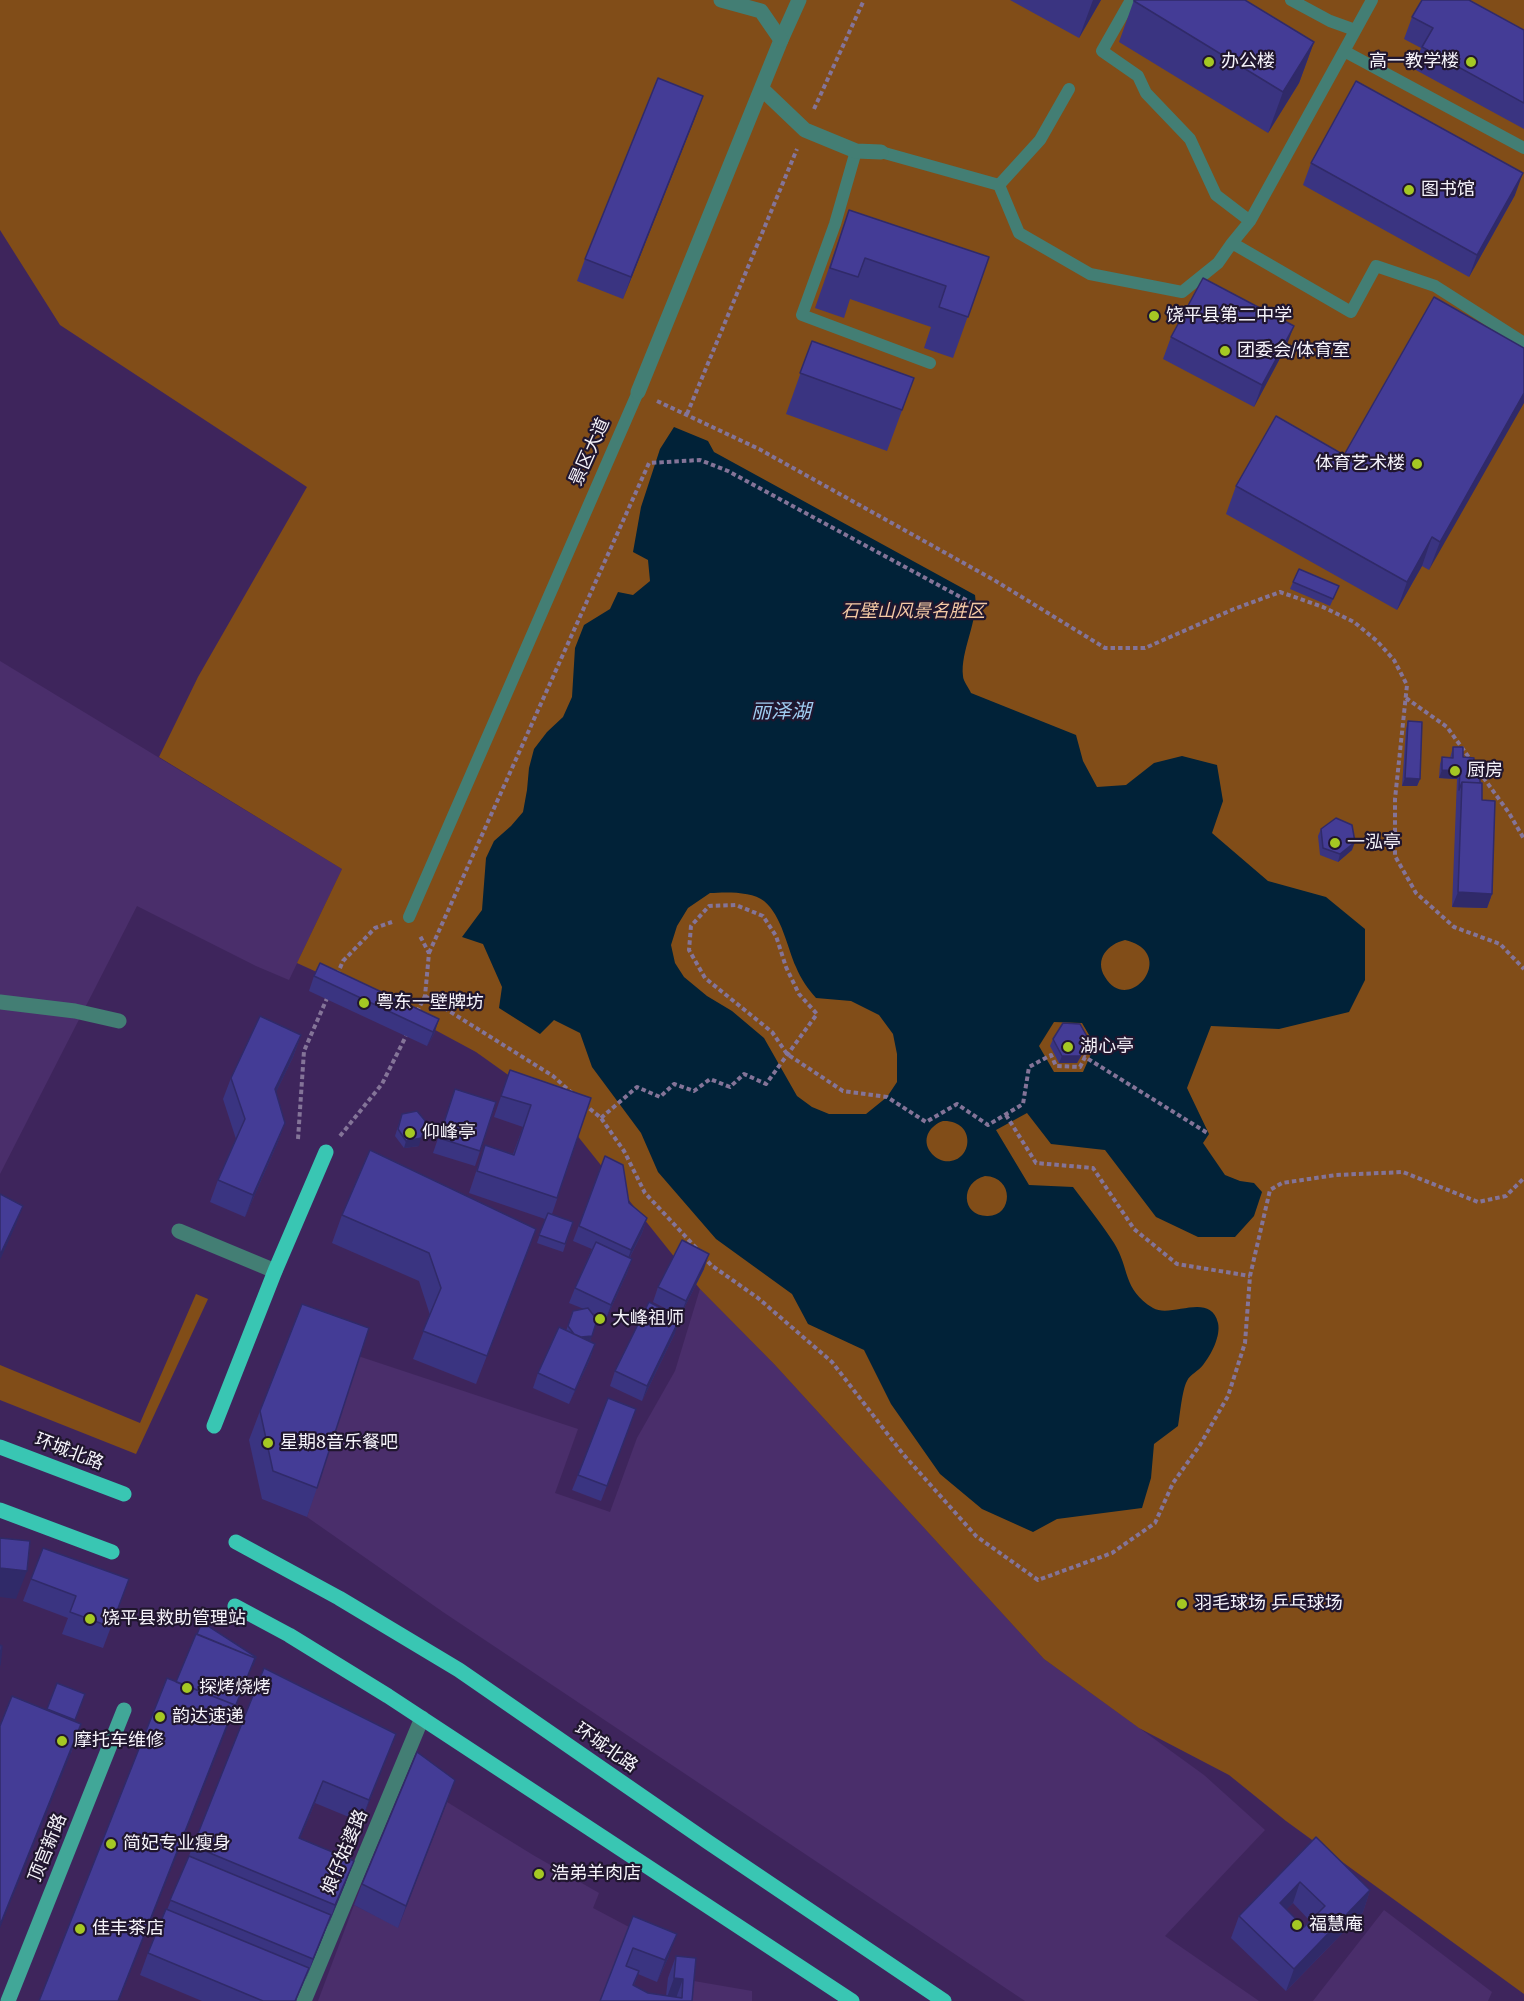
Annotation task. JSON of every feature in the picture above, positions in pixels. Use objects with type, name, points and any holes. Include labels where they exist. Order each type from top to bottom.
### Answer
[{"type":"main road","points":[[214,1426],[275,1271],[326,1152]]},
{"type":"main road","name":"环城北路","points":[[0,1447],[124,1494]]},
{"type":"main road","points":[[0,1510],[112,1552]]},
{"type":"main road","name":"环城北路","points":[[236,1542],[339,1598],[459,1670],[944,2001]]},
{"type":"main road","points":[[235,1606],[289,1635],[422,1718],[852,2001]]},
{"type":"main road","name":"顶宫新路","points":[[8,2001],[124,1710]]},
{"type":"street","points":[[722,0],[760,5],[781,40]]},
{"type":"street","name":"景区大道","points":[[638,392],[799,0]]},
{"type":"street","points":[[762,89],[805,130],[856,151],[881,152]]},
{"type":"street","points":[[0,1002],[75,1011],[119,1021]]},
{"type":"street","points":[[179,1231],[275,1271]]},
{"type":"street","name":"娘仔姑婆路","points":[[304,2001],[422,1718]]},
{"type":"lane","points":[[1131,0],[1102,51],[1138,76],[1146,93],[1190,139],[1216,195],[1250,221]]},
{"type":"lane","points":[[1291,0],[1330,21],[1355,30]]},
{"type":"lane","points":[[999,185],[1019,233],[1090,274],[1182,292],[1218,263],[1250,221],[1372,0]]},
{"type":"lane","points":[[1344,51],[1524,148]]},
{"type":"lane","points":[[999,185],[1040,140],[1069,89]]},
{"type":"lane","points":[[856,151],[835,224],[802,315],[930,363]]},
{"type":"lane","points":[[881,152],[999,185]]},
{"type":"lane","points":[[1232,243],[1351,312],[1376,266],[1435,286],[1524,343]]},
{"type":"lane","name":"景区大道","points":[[409,917],[638,392]]},
{"type":"path","points":[[687,414],[805,130],[864,0]]},
{"type":"path","points":[[638,392],[759,448],[994,580],[1105,648],[1145,648],[1234,609],[1280,592],[1323,607],[1354,622],[1377,641],[1394,660],[1407,684],[1395,800],[1395,856],[1416,892],[1454,927],[1500,944],[1524,969]]},
{"type":"path","points":[[415,1016],[425,996],[429,953],[649,463],[700,460],[728,471],[976,606]]},
{"type":"path","points":[[1405,698],[1448,727],[1509,813],[1524,839]]},
{"type":"path","points":[[601,1118],[637,1087],[660,1097],[674,1084],[694,1091],[710,1079],[730,1087],[744,1074],[766,1084],[787,1054],[817,1014],[799,994],[786,967],[776,936],[763,916],[736,905],[709,906],[691,926],[689,950],[705,978],[772,1032],[787,1054],[843,1091],[887,1097],[926,1122],[957,1104],[988,1125],[1023,1104],[1029,1067],[1051,1055],[1056,1066],[1080,1067],[1084,1057],[1209,1134]]},
{"type":"path","points":[[334,981],[343,961],[375,928],[409,917],[429,953]]},
{"type":"path","points":[[298,1139],[304,1051],[330,991]]},
{"type":"path","points":[[425,996],[553,1076],[601,1118],[624,1150],[645,1192],[711,1265],[758,1298],[832,1362],[903,1454],[976,1536],[1038,1580],[1112,1552],[1155,1523],[1173,1483],[1200,1445],[1228,1396],[1245,1343],[1250,1276],[1270,1190],[1282,1183],[1336,1175],[1403,1172],[1478,1202],[1506,1196],[1524,1178]]},
{"type":"path","points":[[326,1152],[382,1084],[411,1026]]},
{"type":"path","points":[[1006,1115],[1036,1163],[1093,1168],[1134,1229],[1177,1264],[1250,1276]]},
{"type":"shaded area","points":[[0,661],[342,869],[289,980],[256,966],[137,906],[0,1174]]},
{"type":"shaded area","points":[[700,1289],[775,1365],[1044,1659],[1204,1775],[1265,1830],[1165,1936],[1259,2001],[1025,2001],[443,1612],[307,1517],[358,1356],[578,1429],[555,1493],[610,1512],[637,1438],[675,1371]]},
{"type":"shaded area","points":[[447,1802],[599,1893],[593,1908],[629,1927],[601,2001],[318,2001],[354,1905],[398,1927]]},
{"type":"shaded area","points":[[1384,1910],[1492,1992],[1488,2001],[1313,2001]]},
{"type":"shaded area","points":[[688,1980],[752,1991],[752,2001],[686,2001]]},
{"type":"green space","name":"石壁山风景名胜区","points":[[0,0],[1524,0],[1524,1994],[1286,1821],[1229,1775],[1139,1728],[1044,1659],[775,1365],[700,1289],[556,1109],[476,1052],[387,1004],[297,963],[342,869],[159,757],[198,677],[307,487],[60,325],[0,230]]},
{"type":"green space","points":[[196,1294],[208,1299],[136,1454],[0,1400],[0,1365],[140,1423]]},
{"type":"water","name":"丽泽湖","points":[[674,427],[708,441],[714,452],[975,595],[976,605],[963,666],[963,678],[971,693],[1076,735],[1083,761],[1097,787],[1126,785],[1154,763],[1182,756],[1217,765],[1223,801],[1212,833],[1268,881],[1326,897],[1365,929],[1365,980],[1349,1012],[1279,1029],[1211,1026],[1187,1088],[1209,1134],[1203,1143],[1225,1175],[1254,1183],[1262,1192],[1254,1216],[1235,1237],[1198,1237],[1156,1217],[1105,1150],[1051,1144],[1027,1113],[996,1130],[1029,1185],[1073,1187],[1114,1243],[1131,1286],[1143,1301],[1161,1310],[1199,1307],[1207,1309],[1214,1314],[1218,1323],[1217,1339],[1212,1351],[1185,1385],[1178,1426],[1154,1444],[1151,1478],[1142,1508],[1057,1519],[1033,1532],[982,1509],[940,1474],[891,1404],[864,1350],[808,1324],[792,1294],[716,1239],[658,1172],[641,1133],[592,1067],[580,1033],[554,1020],[540,1034],[499,1008],[502,987],[483,944],[462,937],[482,910],[486,858],[494,841],[523,812],[534,749],[563,717],[572,697],[575,648],[584,625],[610,609],[618,592],[633,595],[650,581],[648,560],[633,552],[641,507],[660,449]],"holes":[[[731,892],[753,895],[764,901],[775,915],[798,971],[816,998],[851,1001],[879,1015],[893,1034],[897,1054],[897,1082],[887,1097],[866,1114],[829,1114],[812,1107],[797,1096],[764,1038],[732,1011],[707,996],[684,977],[675,963],[671,945],[677,926],[688,908],[710,893]],[[1125,940],[1141,947],[1148,957],[1149,968],[1145,978],[1136,986],[1126,990],[1115,987],[1105,977],[1101,964],[1104,953]],[[1054,1022],[1082,1023],[1095,1045],[1083,1072],[1054,1072],[1039,1046]],[[943,1121],[962,1127],[967,1142],[966,1150],[961,1156],[954,1160],[944,1161],[932,1154],[927,1145],[927,1136],[935,1125]],[[985,1176],[995,1178],[1006,1189],[1006,1204],[996,1215],[978,1215],[968,1205],[968,1191],[977,1179]]]},
{"type":"building","points":[[1134,0],[1245,0],[1314,42],[1283,92]]},
{"type":"building","points":[[1422,0],[1469,0],[1524,30],[1524,103],[1422,47],[1433,28],[1412,17]]},
{"type":"building","points":[[658,78],[703,96],[631,277],[585,259]]},
{"type":"building","name":"图书馆","points":[[1356,81],[1523,173],[1477,255],[1311,163]]},
{"type":"building","points":[[849,210],[989,257],[968,317],[939,307],[946,286],[865,258],[858,277],[830,268]]},
{"type":"building","name":"团委会/体育室","points":[[1203,278],[1294,326],[1262,385],[1171,337]]},
{"type":"building","name":"体育艺术楼","points":[[1434,297],[1524,348],[1524,393],[1440,542],[1432,537],[1407,582],[1236,486],[1276,416],[1344,455]]},
{"type":"building","points":[[812,341],[914,378],[902,410],[800,373]]},
{"type":"building","points":[[1299,569],[1339,586],[1333,599],[1293,582]]},
{"type":"building","points":[[1408,721],[1422,722],[1420,779],[1405,778]]},
{"type":"building","points":[[1453,747],[1463,747],[1463,757],[1474,758],[1473,777],[1480,778],[1480,783],[1462,782],[1459,790],[1460,771],[1442,770],[1442,757],[1453,758]]},
{"type":"building","points":[[1462,782],[1482,783],[1482,800],[1495,801],[1492,894],[1458,892]]},
{"type":"building","name":"一泓亭","points":[[1336,818],[1352,825],[1355,842],[1340,854],[1323,848],[1321,829]]},
{"type":"building","points":[[320,963],[439,1019],[433,1032],[314,976]]},
{"type":"building","points":[[260,1016],[301,1035],[275,1089],[285,1123],[253,1195],[218,1180],[245,1119],[231,1078]]},
{"type":"building","name":"湖心亭","points":[[1063,1023],[1080,1024],[1089,1040],[1080,1056],[1062,1056],[1053,1039]]},
{"type":"building","points":[[510,1070],[591,1098],[557,1198],[477,1171],[485,1145],[514,1155],[531,1105],[501,1096]]},
{"type":"building","points":[[455,1089],[496,1102],[480,1151],[439,1138]]},
{"type":"building","name":"仰峰亭","points":[[417,1111],[427,1123],[421,1138],[406,1141],[398,1129],[402,1114]]},
{"type":"building","points":[[370,1150],[536,1229],[487,1356],[423,1331],[441,1288],[429,1253],[342,1215]]},
{"type":"building","points":[[605,1156],[623,1165],[629,1203],[647,1218],[631,1250],[579,1226]]},
{"type":"building","points":[[0,1194],[23,1206],[0,1255]]},
{"type":"building","points":[[548,1213],[573,1222],[565,1244],[539,1235]]},
{"type":"building","points":[[682,1240],[709,1254],[686,1301],[658,1287]]},
{"type":"building","points":[[596,1242],[632,1259],[611,1305],[575,1288]]},
{"type":"building","points":[[649,1302],[680,1318],[647,1386],[615,1371]]},
{"type":"building","points":[[302,1304],[369,1328],[317,1488],[273,1471],[260,1411]]},
{"type":"building","points":[[588,1308],[597,1320],[592,1336],[581,1337],[574,1334],[568,1326],[573,1311]]},
{"type":"building","points":[[559,1327],[595,1344],[575,1390],[538,1373]]},
{"type":"building","points":[[608,1398],[636,1409],[607,1486],[578,1475]]},
{"type":"building","points":[[0,1538],[30,1541],[27,1571],[0,1568]]},
{"type":"building","points":[[43,1548],[129,1579],[111,1627],[70,1612],[76,1596],[31,1579]]},
{"type":"building","points":[[202,1622],[256,1657],[253,1665],[255,1658],[197,1634]]},
{"type":"building","points":[[196,1634],[255,1658],[233,1712],[235,1705],[176,1682]]},
{"type":"building","points":[[264,1668],[396,1734],[369,1800],[323,1781],[299,1838],[354,1861],[335,1905],[193,1846]]},
{"type":"building","points":[[167,1678],[235,1705],[118,2001],[39,2001]]},
{"type":"building","points":[[57,1683],[85,1694],[75,1720],[47,1709]]},
{"type":"building","points":[[12,1696],[81,1724],[0,1925],[0,1726]]},
{"type":"building","points":[[417,1752],[455,1780],[406,1906],[362,1884]]},
{"type":"building","points":[[1316,1837],[1370,1890],[1294,1969],[1239,1916]],"holes":[[[1300,1882],[1325,1906],[1304,1927],[1280,1903]]]},
{"type":"building","points":[[189,1856],[331,1915],[313,1959],[170,1900]]},
{"type":"building","points":[[166,1909],[309,1968],[295,2001],[263,2001],[148,1953]]},
{"type":"building","points":[[633,1916],[677,1934],[665,1960],[633,1948],[626,1966],[639,1971],[633,1985],[648,1993],[682,1998],[683,1979],[674,1978],[676,1956],[696,1958],[692,2001],[600,2001]]},
{"type":"place","name":"办公楼","points":[[1209,62]]},
{"type":"place","name":"高一教学楼","points":[[1471,62]]},
{"type":"place","name":"图书馆","points":[[1409,190]]},
{"type":"place","name":"饶平县第二中学","points":[[1154,316]]},
{"type":"place","name":"团委会/体育室","points":[[1225,351]]},
{"type":"place","name":"体育艺术楼","points":[[1417,464]]},
{"type":"place","name":"厨房","points":[[1455,771]]},
{"type":"place","name":"一泓亭","points":[[1335,843]]},
{"type":"place","name":"粤东一壁牌坊","points":[[364,1003]]},
{"type":"place","name":"湖心亭","points":[[1068,1047]]},
{"type":"place","name":"仰峰亭","points":[[410,1133]]},
{"type":"place","name":"大峰祖师","points":[[600,1319]]},
{"type":"place","name":"星期8音乐餐吧","points":[[268,1443]]},
{"type":"place","name":"羽毛球场 乒乓球场","points":[[1182,1604]]},
{"type":"place","name":"饶平县救助管理站","points":[[90,1619]]},
{"type":"place","name":"探烤烧烤","points":[[187,1688]]},
{"type":"place","name":"韵达速递","points":[[160,1717]]},
{"type":"place","name":"摩托车维修","points":[[62,1741]]},
{"type":"place","name":"简妃专业瘦身","points":[[111,1844]]},
{"type":"place","name":"浩弟羊肉店","points":[[539,1874]]},
{"type":"place","name":"福慧庵","points":[[1297,1925]]},
{"type":"place","name":"佳丰茶店","points":[[80,1929]]}]
